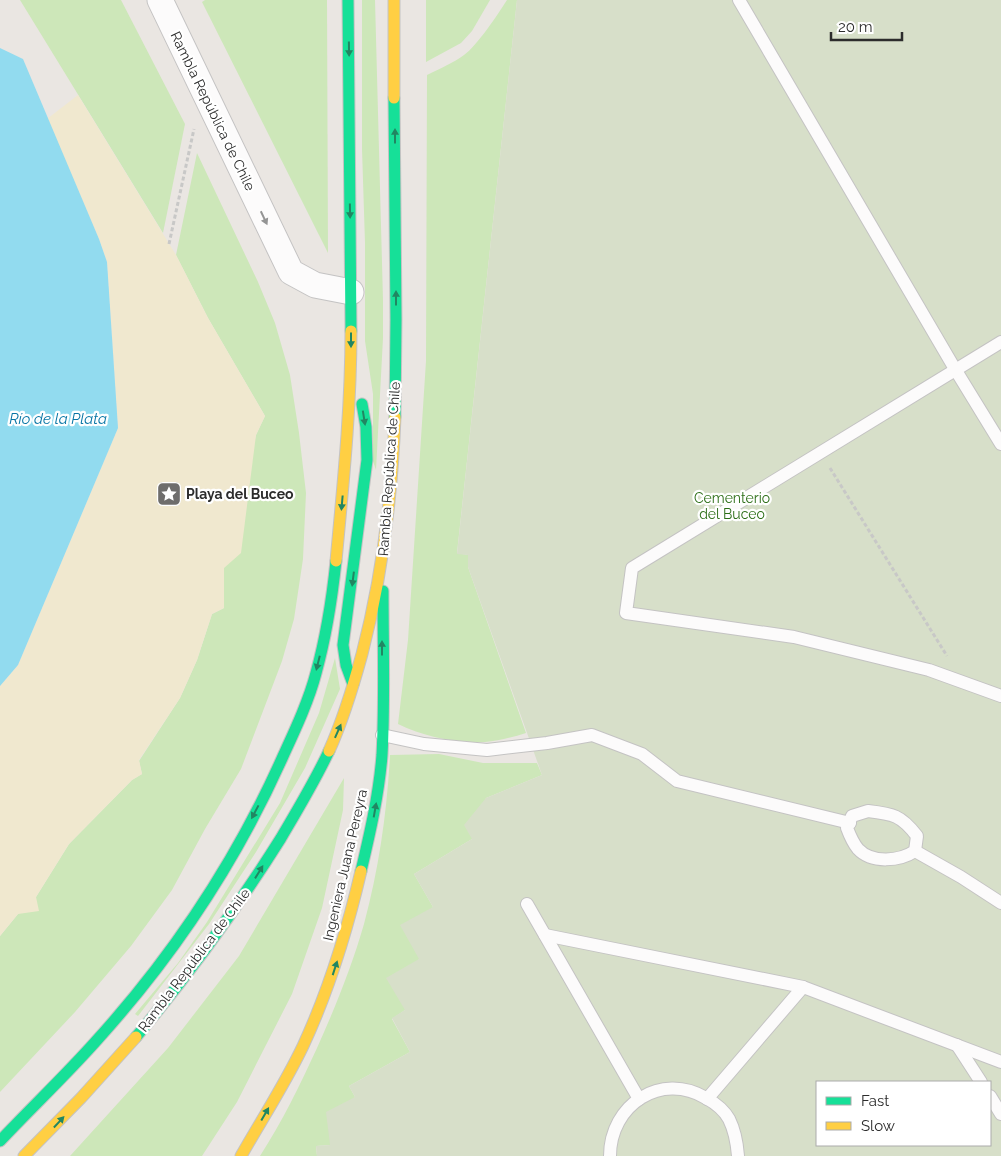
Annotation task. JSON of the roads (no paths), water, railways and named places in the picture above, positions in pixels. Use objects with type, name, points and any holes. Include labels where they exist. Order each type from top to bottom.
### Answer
[{"type":"main road","name":"Rambla República de Chile","points":[[0,1141],[97,1040],[180,935],[229,862],[277,769],[298,722],[316,674],[330,605],[341,512],[351,371],[348,0]]},
{"type":"main road","name":"Rambla República de Chile","points":[[24,1156],[56,1125],[110,1066],[163,1004],[236,908],[289,823],[328,752],[342,720],[370,623],[383,556],[392,468],[396,381],[394,0]]},
{"type":"main road","points":[[351,371],[363,408],[366,427],[367,460],[343,644],[346,665],[360,698]]},
{"type":"main road","name":"Ingeniera Juana Pereyra","points":[[241,1156],[290,1071],[310,1030],[334,972],[350,919],[374,814],[380,778],[383,556]]},
{"type":"main road","name":"Ingeniera Juana Pereyra","points":[[336,922],[352,860]]},
{"type":"street","name":"Rambla República de Chile","points":[[160,0],[291,272],[315,285],[351,292]]},
{"type":"lane","points":[[739,0],[955,370],[1001,444]]},
{"type":"lane","points":[[1001,342],[632,568],[626,613],[794,637],[929,670],[1001,696]]},
{"type":"lane","points":[[382,735],[424,744],[487,750],[592,735],[642,754],[677,781],[850,823]]},
{"type":"lane","points":[[868,811],[888,813],[906,821],[917,836],[915,851],[906,857],[892,860],[860,851],[852,841],[848,828],[852,816],[868,811]]},
{"type":"lane","points":[[915,851],[960,876],[1001,903]]},
{"type":"lane","points":[[527,904],[639,1098]]},
{"type":"lane","points":[[546,936],[803,987],[1001,1062]]},
{"type":"lane","points":[[707,1099],[803,987]]},
{"type":"lane","points":[[957,1045],[980,1081]]},
{"type":"lane","points":[[610,1156],[610,1143],[615,1126],[625,1110],[639,1098],[658,1090],[678,1088],[697,1093],[715,1103],[728,1118],[736,1136],[738,1156]]},
{"type":"lane","points":[[991,1098],[1001,1114]]},
{"type":"water","name":"Río de la Plata","points":[[0,48],[23,59],[107,262],[118,428],[18,665],[0,686]]},
{"type":"place","name":"Playa del Buceo","points":[[169,494]]},
{"type":"park label","name":"Cementerio del Buceo","points":[[732,506]]}]
